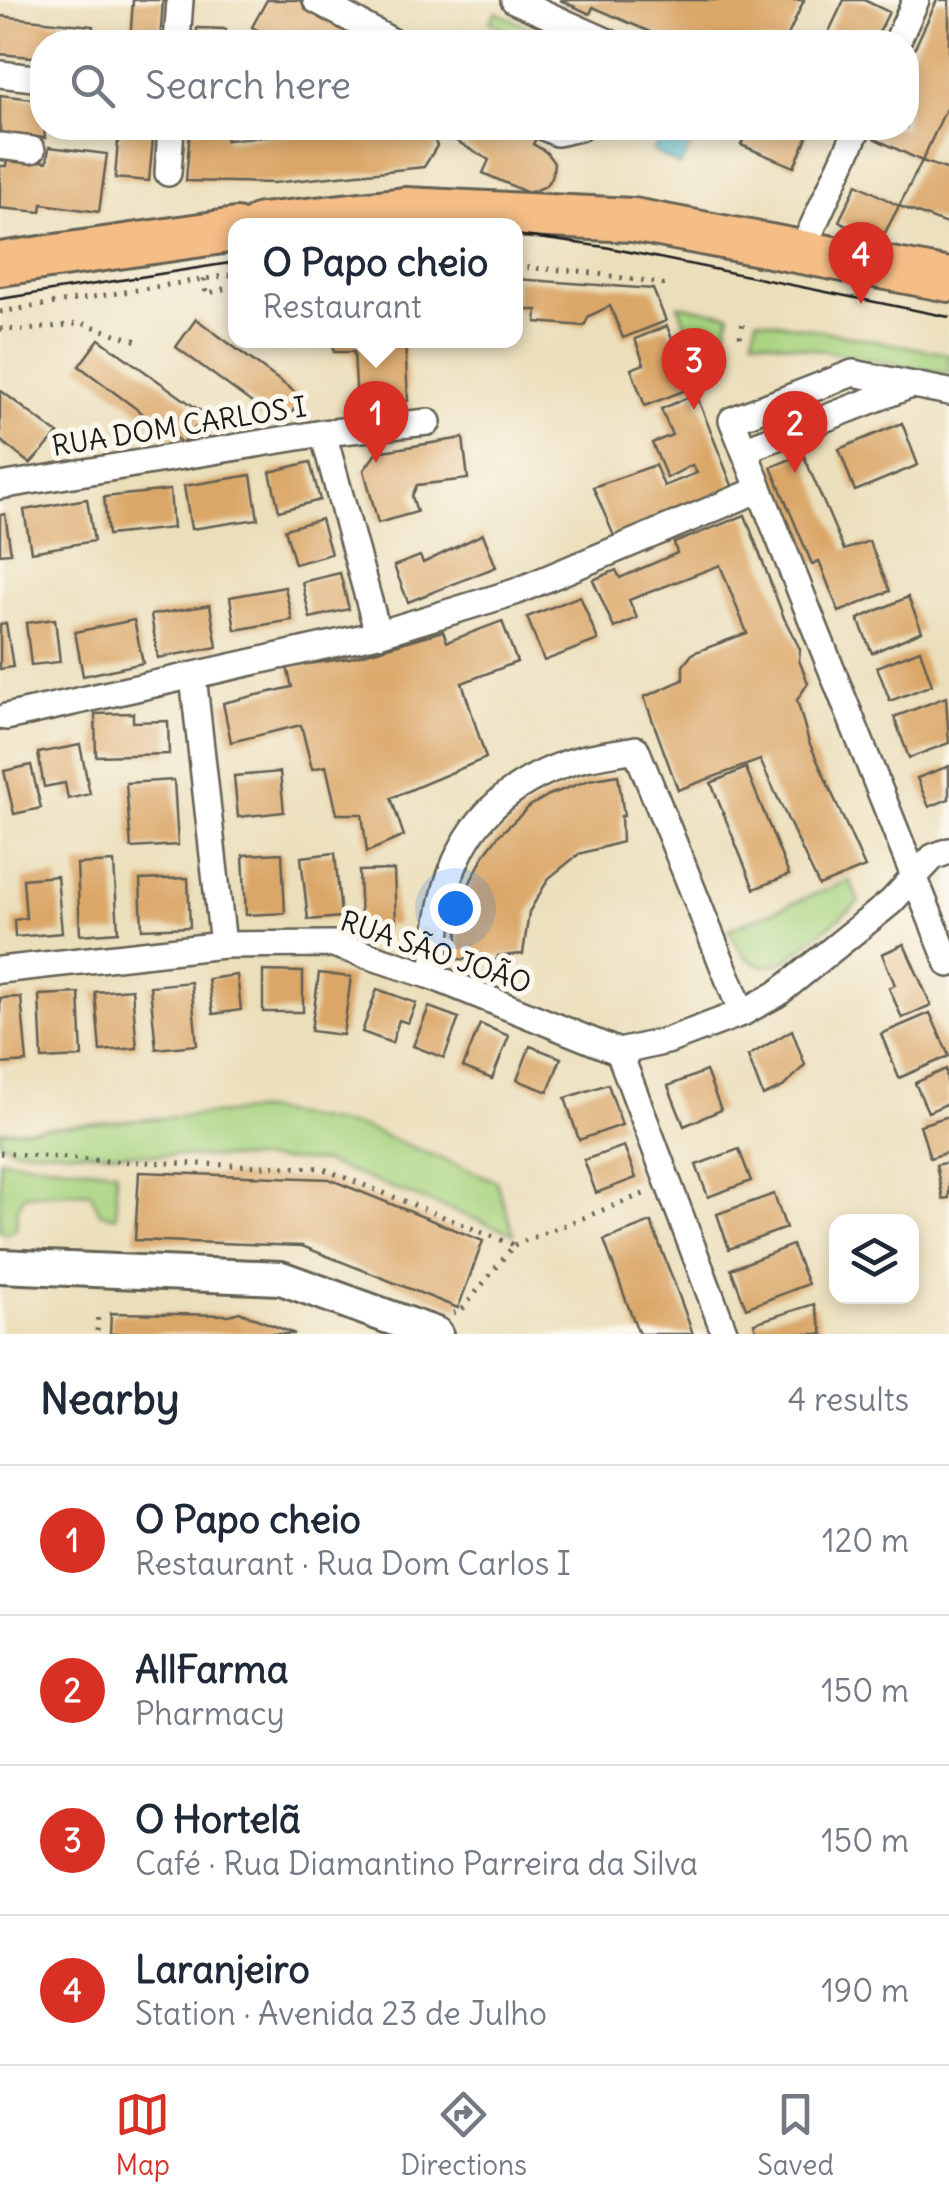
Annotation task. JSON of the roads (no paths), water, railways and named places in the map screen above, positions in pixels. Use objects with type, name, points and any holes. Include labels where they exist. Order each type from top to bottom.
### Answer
[{"type":"main road","points":[[325,218],[405,208],[633,220],[949,280]]},
{"type":"main road","points":[[0,264],[228,231]]},
{"type":"street","points":[[178,30],[180,0]]},
{"type":"street","points":[[316,0],[370,30]]},
{"type":"street","points":[[514,0],[581,30]]},
{"type":"street","points":[[902,30],[916,0]]},
{"type":"street","points":[[0,74],[30,78]]},
{"type":"street","points":[[168,173],[170,140]]},
{"type":"street","points":[[802,250],[852,140]]},
{"type":"street","points":[[0,146],[32,150]]},
{"type":"street","points":[[949,392],[912,385],[744,450],[949,964]]},
{"type":"street","name":"RUA DOM CARLOS I","points":[[0,486],[323,433],[428,422]]},
{"type":"street","points":[[323,433],[378,634]]},
{"type":"street","points":[[6,717],[378,634],[515,592],[758,490]]},
{"type":"street","points":[[193,676],[223,945]]},
{"type":"street","points":[[434,977],[435,930],[446,883],[467,840],[482,821],[538,775],[584,758],[636,750],[742,1013]]},
{"type":"street","points":[[725,1334],[619,1052],[667,1040],[742,1013],[799,977],[892,902],[933,858],[949,851]]},
{"type":"street","name":"RUA SÃO JOÃO","points":[[0,970],[223,945],[333,944],[434,977],[619,1052]]},
{"type":"street","points":[[0,1266],[280,1278],[433,1333]]},
{"type":"water","points":[[659,140],[694,140],[680,166],[653,151]]},
{"type":"tram line","points":[[523,236],[605,247],[949,317]]},
{"type":"tram line","points":[[0,299],[228,263]]},
{"type":"place","name":"Laranjeiro","points":[[861,304]]},
{"type":"place","name":"O Hortelã","points":[[694,410]]},
{"type":"place","name":"O Papo cheio","points":[[376,463]]},
{"type":"place","name":"AllFarma","points":[[795,473]]}]
